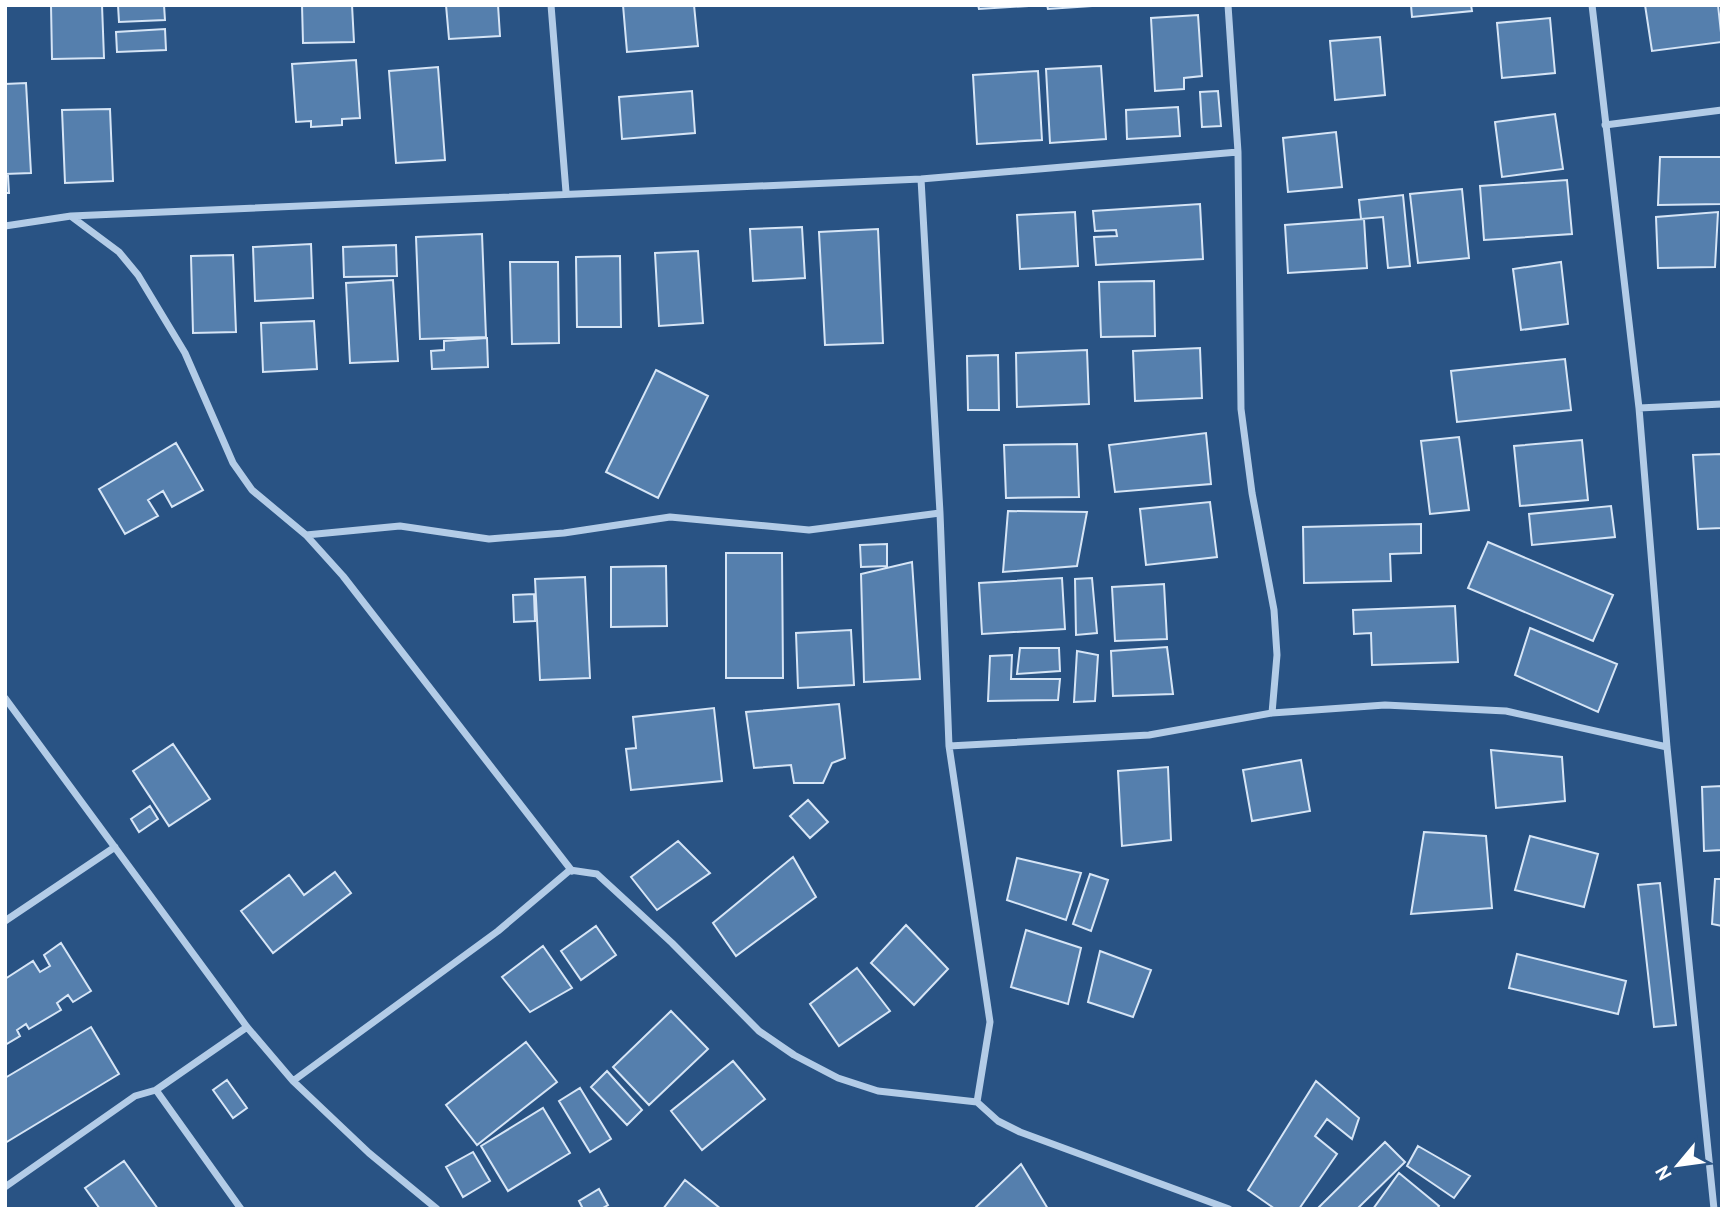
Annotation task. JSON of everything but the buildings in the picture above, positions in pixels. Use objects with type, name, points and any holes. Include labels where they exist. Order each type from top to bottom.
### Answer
[{"type":"street","points":[[551,5],[566,192]]},
{"type":"street","points":[[1228,5],[1238,152],[1241,409],[1244,443],[1274,610],[1277,655],[1272,713]]},
{"type":"street","points":[[1592,5],[1639,408],[1667,747],[1714,1209]]},
{"type":"street","points":[[1605,125],[1722,110]]},
{"type":"street","points":[[5,226],[71,216],[566,192],[921,179],[1238,152]]},
{"type":"street","points":[[921,179],[940,513],[949,746],[990,1022],[977,1102]]},
{"type":"street","points":[[71,216],[119,252],[138,275],[185,353],[233,463],[251,490],[306,535],[343,576],[572,870],[597,874],[672,943],[759,1031],[794,1055],[838,1078],[878,1091],[977,1102],[998,1121],[1020,1132],[1229,1209]]},
{"type":"street","points":[[1639,408],[1722,404]]},
{"type":"street","points":[[306,535],[400,526],[489,539],[564,533],[670,517],[809,530],[940,513]]},
{"type":"street","points":[[5,698],[247,1027],[293,1082],[369,1153],[437,1209]]},
{"type":"street","points":[[949,746],[1149,735],[1272,713],[1385,705],[1507,711],[1667,747]]},
{"type":"street","points":[[5,921],[115,847]]},
{"type":"street","points":[[293,1082],[498,931],[572,870]]},
{"type":"street","points":[[5,1187],[135,1096],[156,1090],[247,1027]]},
{"type":"street","points":[[156,1090],[241,1209]]}]
